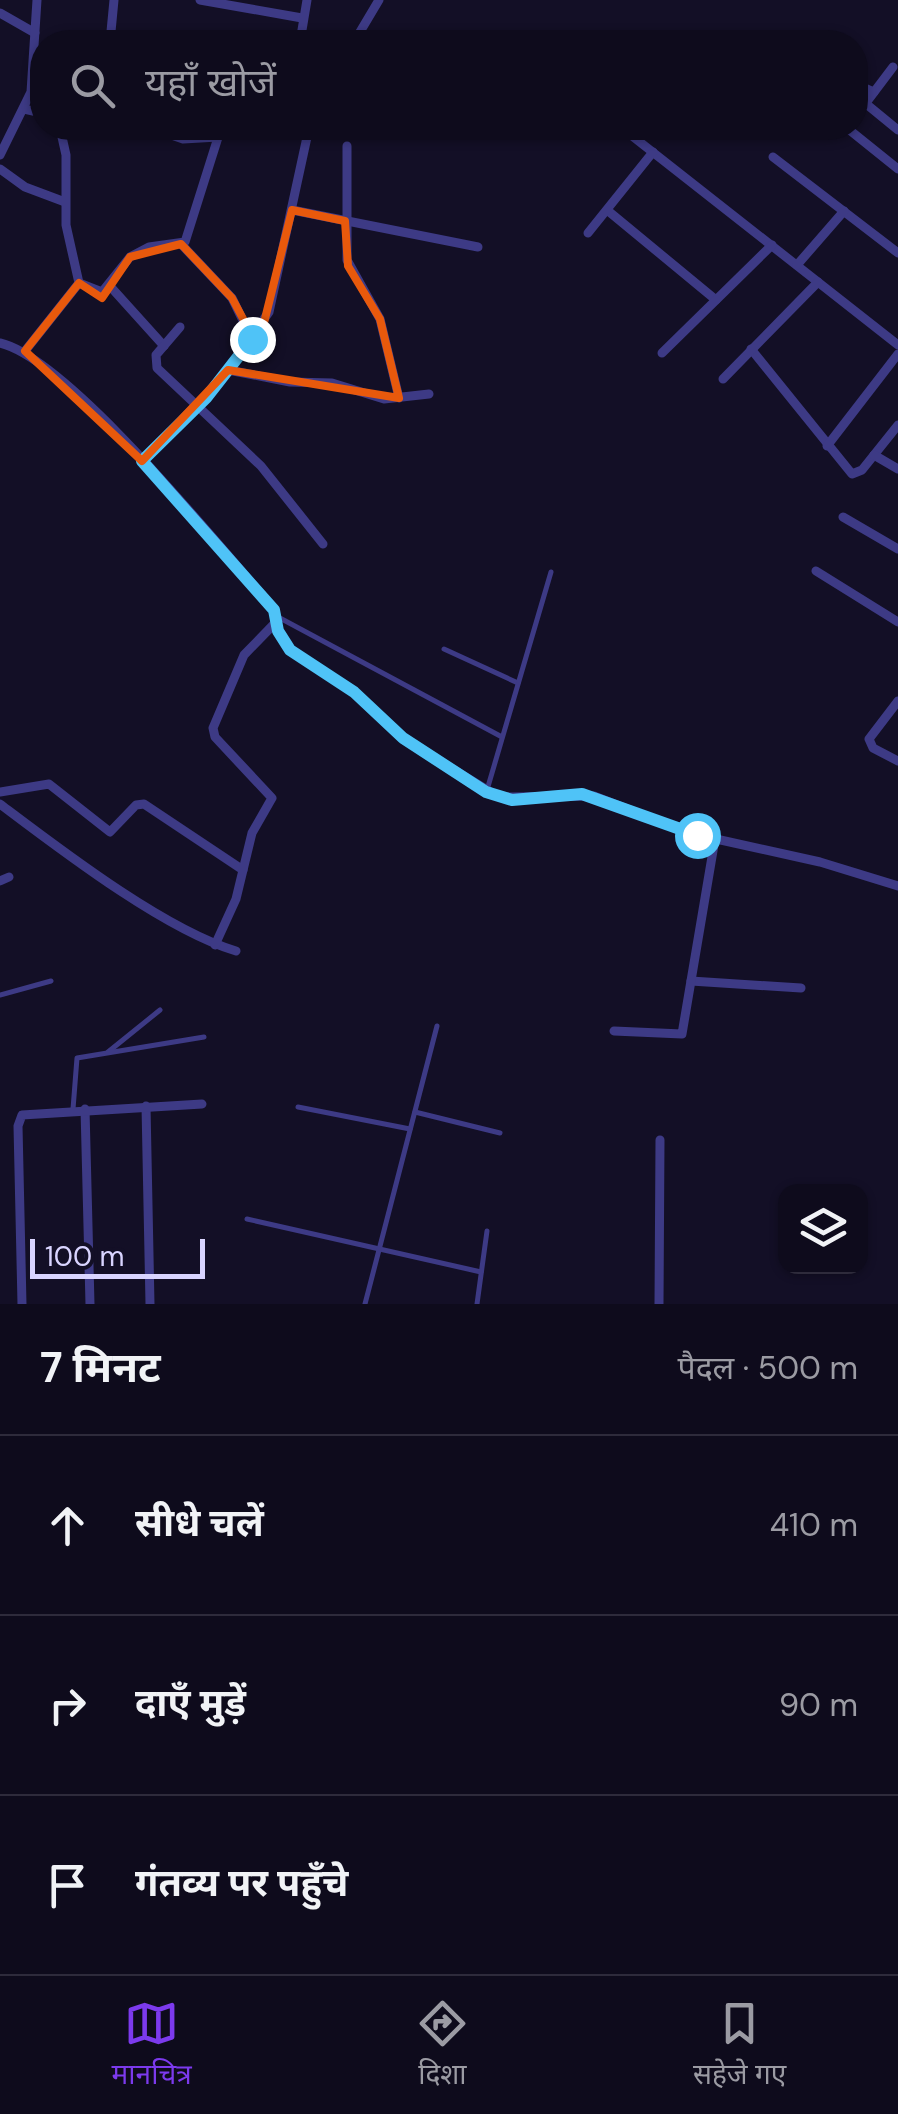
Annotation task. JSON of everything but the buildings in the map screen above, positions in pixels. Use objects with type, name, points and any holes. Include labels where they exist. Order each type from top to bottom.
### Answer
[{"type":"street","points":[[34,30],[37,0]]},
{"type":"street","points":[[111,30],[114,0]]},
{"type":"street","points":[[200,0],[302,18]]},
{"type":"street","points":[[301,30],[307,0]]},
{"type":"street","points":[[361,30],[380,0]]},
{"type":"street","points":[[0,13],[30,31]]},
{"type":"street","points":[[868,100],[892,67]]},
{"type":"street","points":[[868,89],[874,92]]},
{"type":"street","points":[[0,155],[30,90]]},
{"type":"street","points":[[868,105],[898,130]]},
{"type":"street","points":[[24,109],[30,110]]},
{"type":"street","points":[[25,351],[79,283],[66,202],[63,140]]},
{"type":"street","points":[[79,283],[98,293],[130,257],[149,247],[182,244],[188,238],[218,140]]},
{"type":"street","points":[[142,461],[196,408],[270,312],[307,140]]},
{"type":"street","points":[[638,140],[898,344]]},
{"type":"street","points":[[862,140],[898,170]]},
{"type":"street","points":[[347,146],[348,266],[380,319],[399,398]]},
{"type":"street","points":[[588,233],[653,152]]},
{"type":"street","points":[[773,157],[898,253]]},
{"type":"street","points":[[0,168],[18,183],[66,202]]},
{"type":"street","points":[[292,210],[478,247]]},
{"type":"street","points":[[607,210],[716,300]]},
{"type":"street","points":[[798,265],[844,211]]},
{"type":"street","points":[[182,244],[232,298],[252,339]]},
{"type":"street","points":[[662,353],[772,245]]},
{"type":"street","points":[[722,379],[818,282]]},
{"type":"street","points":[[109,284],[164,346]]},
{"type":"street","points":[[180,328],[156,355],[157,368],[260,466],[323,544]]},
{"type":"street","points":[[0,343],[25,351],[44,364],[142,461],[278,619],[290,650],[354,692],[403,738],[486,792],[512,800],[582,794],[715,839],[898,886]]},
{"type":"street","points":[[752,350],[852,474],[862,470],[898,425]]},
{"type":"street","points":[[827,446],[898,354]]},
{"type":"street","points":[[228,370],[290,382],[332,382],[377,397],[429,394]]},
{"type":"street","points":[[874,454],[898,469]]},
{"type":"street","points":[[843,517],[898,549]]},
{"type":"street","points":[[816,571],[898,622]]},
{"type":"street","points":[[216,944],[244,870],[252,833],[272,798],[213,733],[244,655],[278,619]]},
{"type":"street","points":[[898,701],[869,739],[873,748],[898,761]]},
{"type":"street","points":[[0,792],[49,784],[110,832],[136,805],[144,804],[244,870]]},
{"type":"street","points":[[0,804],[78,862],[216,944],[236,951]]},
{"type":"street","points":[[614,1031],[678,1036],[715,839]]},
{"type":"street","points":[[691,981],[801,988]]},
{"type":"street","points":[[22,1304],[18,1126],[27,1112],[202,1104]]},
{"type":"street","points":[[146,1106],[150,1304]]},
{"type":"street","points":[[85,1109],[90,1304]]},
{"type":"street","points":[[659,1304],[660,1140]]},
{"type":"lane","points":[[486,792],[551,572]]},
{"type":"lane","points":[[278,619],[502,737]]},
{"type":"lane","points":[[444,649],[518,683]]},
{"type":"lane","points":[[0,995],[51,981]]},
{"type":"lane","points":[[107,1053],[160,1010]]},
{"type":"lane","points":[[364,1304],[437,1026]]},
{"type":"lane","points":[[73,1109],[74,1062],[204,1037]]},
{"type":"lane","points":[[298,1108],[410,1130]]},
{"type":"lane","points":[[414,1112],[500,1133]]},
{"type":"lane","points":[[247,1219],[481,1272]]},
{"type":"lane","points":[[477,1304],[486,1231]]},
{"type":"highlighted area","points":[[292,210],[345,221],[348,266],[380,319],[399,398],[228,370],[142,461],[25,351],[79,283],[102,298],[130,257],[181,244],[232,298],[258,347]]},
{"type":"route","points":[[252,339],[206,398],[142,461],[274,610],[278,631],[290,650],[354,692],[403,738],[486,792],[512,800],[571,794],[594,796],[697,835]]}]
